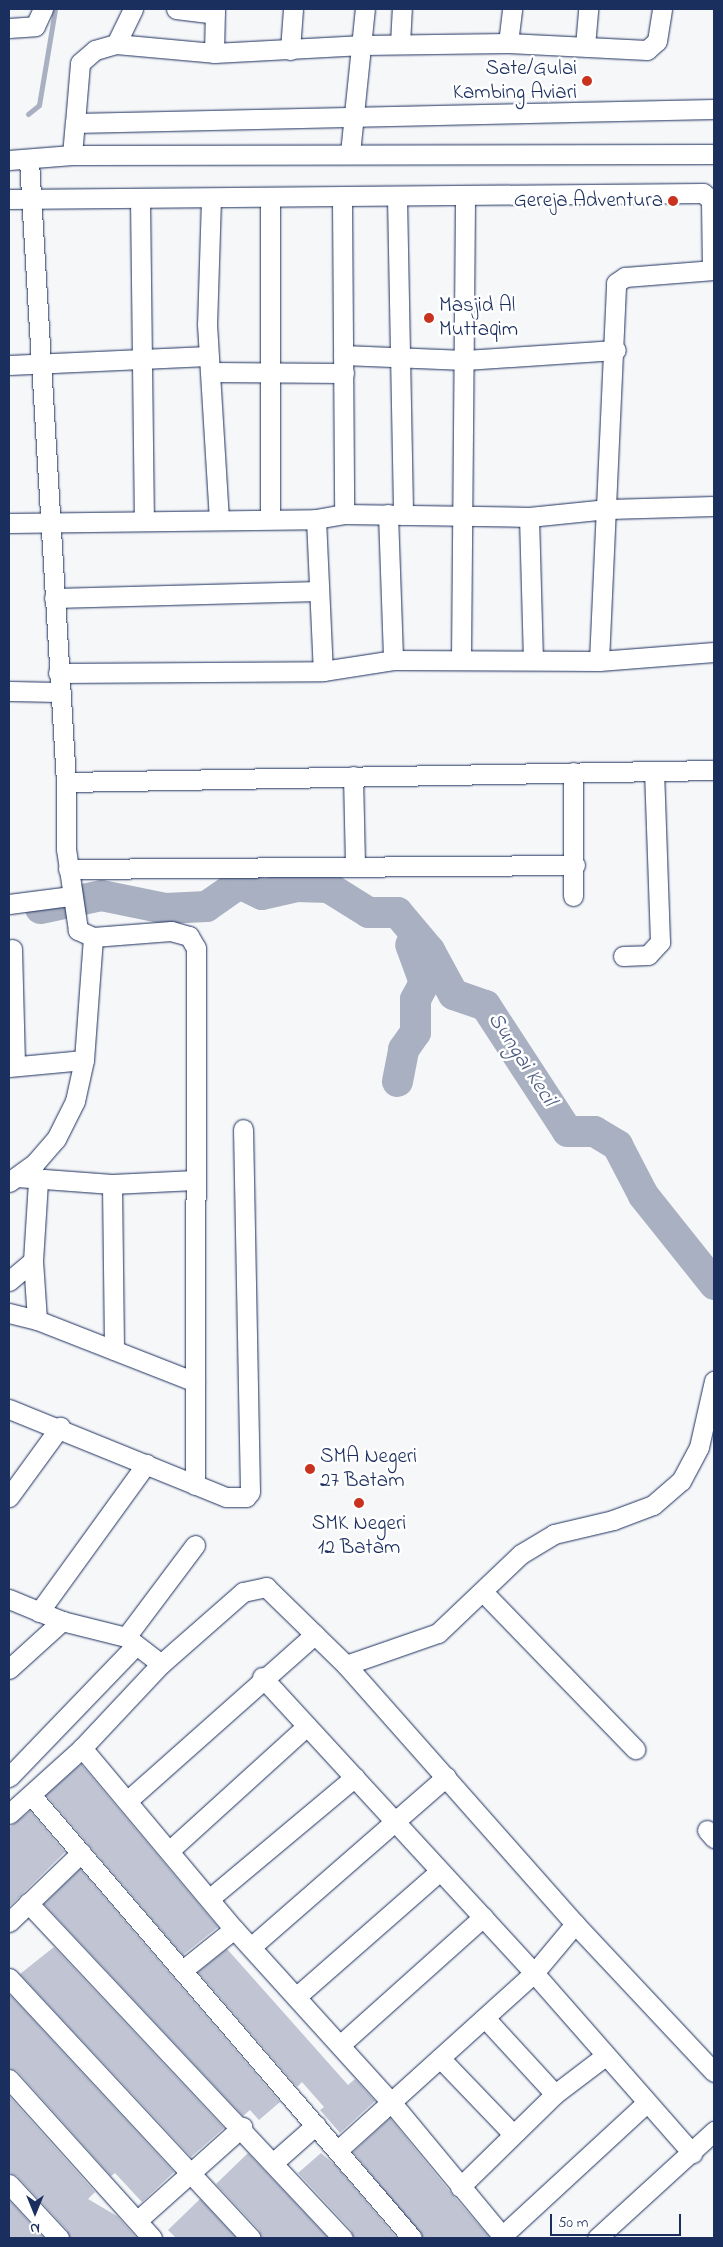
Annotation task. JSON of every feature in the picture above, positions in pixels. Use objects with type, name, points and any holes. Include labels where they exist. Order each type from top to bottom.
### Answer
[{"type":"street","points":[[9,28],[35,26],[43,9]]},
{"type":"street","points":[[116,44],[133,9]]},
{"type":"street","points":[[176,9],[215,12],[214,53]]},
{"type":"street","points":[[290,50],[293,9]]},
{"type":"street","points":[[350,154],[363,45],[365,9]]},
{"type":"street","points":[[400,44],[402,9]]},
{"type":"street","points":[[508,43],[512,9]]},
{"type":"street","points":[[585,46],[588,9]]},
{"type":"street","points":[[72,156],[80,63],[95,50],[116,44],[214,53],[363,45],[508,43],[647,50],[657,41],[662,9]]},
{"type":"street","points":[[75,123],[714,108]]},
{"type":"street","points":[[13,1179],[56,1139],[76,1101],[84,1060],[86,933],[71,897],[68,869],[66,782],[59,692],[32,198],[15,158],[350,154],[714,154]]},
{"type":"street","points":[[9,199],[342,199],[465,195],[707,194],[712,200],[713,270],[618,279],[616,350],[599,661]]},
{"type":"street","points":[[461,660],[466,360],[462,286],[465,195]]},
{"type":"street","points":[[393,660],[400,357],[397,198]]},
{"type":"street","points":[[140,199],[144,519]]},
{"type":"street","points":[[211,199],[209,364],[219,518]]},
{"type":"street","points":[[270,199],[273,372],[270,517]]},
{"type":"street","points":[[342,199],[344,514]]},
{"type":"street","points":[[9,365],[142,358],[273,372],[400,357],[466,360],[616,350]]},
{"type":"street","points":[[9,523],[51,520],[270,517],[316,519],[344,514],[462,518],[529,517],[608,509],[714,506]]},
{"type":"street","points":[[529,517],[534,659]]},
{"type":"street","points":[[316,519],[323,671]]},
{"type":"street","points":[[54,598],[319,591]]},
{"type":"street","points":[[58,673],[323,671],[393,660],[534,659],[599,661],[714,652]]},
{"type":"street","points":[[9,691],[59,692]]},
{"type":"street","points":[[66,782],[714,770]]},
{"type":"street","points":[[623,956],[648,955],[655,952],[660,942],[654,771]]},
{"type":"street","points":[[573,772],[573,896]]},
{"type":"street","points":[[353,776],[356,864]]},
{"type":"street","points":[[68,869],[356,864],[574,865]]},
{"type":"street","points":[[9,904],[71,897]]},
{"type":"street","points":[[86,933],[171,931],[189,936],[194,942],[194,1485]]},
{"type":"street","points":[[12,949],[12,1066],[84,1060]]},
{"type":"street","points":[[9,1409],[60,1427],[226,1497],[246,1497],[250,1492],[243,1129]]},
{"type":"street","points":[[13,1179],[112,1184],[195,1180]]},
{"type":"street","points":[[37,1320],[33,1261],[38,1181]]},
{"type":"street","points":[[112,1184],[114,1350]]},
{"type":"street","points":[[9,1281],[33,1261]]},
{"type":"street","points":[[9,1313],[37,1320],[195,1382]]},
{"type":"street","points":[[346,1665],[438,1633],[521,1554],[554,1534],[613,1520],[653,1505],[681,1481],[699,1447],[714,1381]]},
{"type":"street","points":[[9,1498],[60,1427]]},
{"type":"street","points":[[39,1612],[146,1464]]},
{"type":"street","points":[[9,1777],[135,1644],[195,1545]]},
{"type":"street","points":[[9,1814],[82,1748],[160,1663],[243,1592],[259,1586],[272,1590],[346,1665],[575,1924],[714,2072]]},
{"type":"street","points":[[483,1592],[635,1749]]},
{"type":"street","points":[[9,1599],[62,1621],[135,1644],[160,1663]]},
{"type":"street","points":[[9,1669],[62,1621]]},
{"type":"street","points":[[127,1801],[262,1677],[315,1634]]},
{"type":"street","points":[[262,1677],[306,1726],[356,1777],[534,1973],[692,2153]]},
{"type":"street","points":[[169,1851],[306,1726]]},
{"type":"street","points":[[82,1748],[234,1929],[391,2102],[503,2237],[647,2102]]},
{"type":"street","points":[[210,1899],[356,1777]]},
{"type":"street","points":[[250,1947],[446,1777]]},
{"type":"street","points":[[31,1795],[184,1969],[412,2238]]},
{"type":"street","points":[[9,1922],[81,1853]]},
{"type":"street","points":[[296,1997],[440,1871]]},
{"type":"street","points":[[28,1903],[242,2127],[343,2238]]},
{"type":"street","points":[[340,2045],[483,1917]]},
{"type":"street","points":[[338,2150],[534,1973],[575,1924]]},
{"type":"street","points":[[184,1969],[234,1929]]},
{"type":"street","points":[[9,1978],[251,2238]]},
{"type":"street","points":[[485,2018],[556,2094]]},
{"type":"street","points":[[460,2187],[556,2094],[605,2056]]},
{"type":"street","points":[[440,2058],[513,2134]]},
{"type":"street","points":[[9,2079],[138,2220],[152,2238]]},
{"type":"street","points":[[274,2162],[316,2125]]},
{"type":"street","points":[[138,2220],[242,2127]]},
{"type":"street","points":[[597,2238],[714,2131]]},
{"type":"street","points":[[9,2184],[60,2238]]},
{"type":"building","points":[[81,1764],[218,1927],[183,1955],[46,1795]]},
{"type":"building","points":[[30,1811],[65,1852],[9,1907],[9,1828]]},
{"type":"building","points":[[80,1869],[280,2102],[259,2120],[250,2110],[243,2116],[44,1904]]},
{"type":"building","points":[[54,1947],[224,2128],[191,2157],[20,1974]]},
{"type":"building","points":[[227,1949],[348,2085],[355,2079],[375,2101],[340,2133],[320,2110],[324,2107],[302,2082],[297,2087],[198,1972]]},
{"type":"building","points":[[9,1994],[174,2172],[142,2202],[115,2173],[111,2176],[17,2071],[9,2068]]},
{"type":"building","points":[[9,2096],[95,2192],[88,2199],[117,2216],[137,2238],[70,2238],[67,2230],[17,2176],[9,2173]]},
{"type":"building","points":[[390,2118],[490,2238],[423,2238],[353,2152]]},
{"type":"building","points":[[248,2153],[328,2238],[262,2238],[259,2230],[216,2184]]},
{"type":"building","points":[[321,2153],[335,2165],[397,2238],[354,2238],[351,2230],[298,2173]]},
{"type":"building","points":[[200,2199],[236,2238],[176,2238],[168,2230]]},
{"type":"building","points":[[9,2200],[44,2238],[9,2238]]},
{"type":"waterway","points":[[28,114],[39,105],[55,9]]},
{"type":"waterway","name":"Sungai Kecil","points":[[40,908],[101,895],[165,908],[206,906],[239,883],[262,894],[296,886],[328,887],[368,912],[397,912],[429,950],[453,994],[485,1005],[567,1131],[594,1131],[617,1145],[643,1195],[714,1284]]},
{"type":"waterway","points":[[397,1081],[403,1049],[415,1032],[415,999],[424,982],[410,944]]},
{"type":"place","name":"Sate/Gulai Kambing Aviari","points":[[587,81]]},
{"type":"place","name":"Gereja Adventura","points":[[673,201]]},
{"type":"place","name":"Masjid Al Muttaqim","points":[[429,318]]},
{"type":"place","name":"SMA Negeri 27 Batam","points":[[310,1469]]},
{"type":"place","name":"SMK Negeri 12 Batam","points":[[359,1503]]}]
